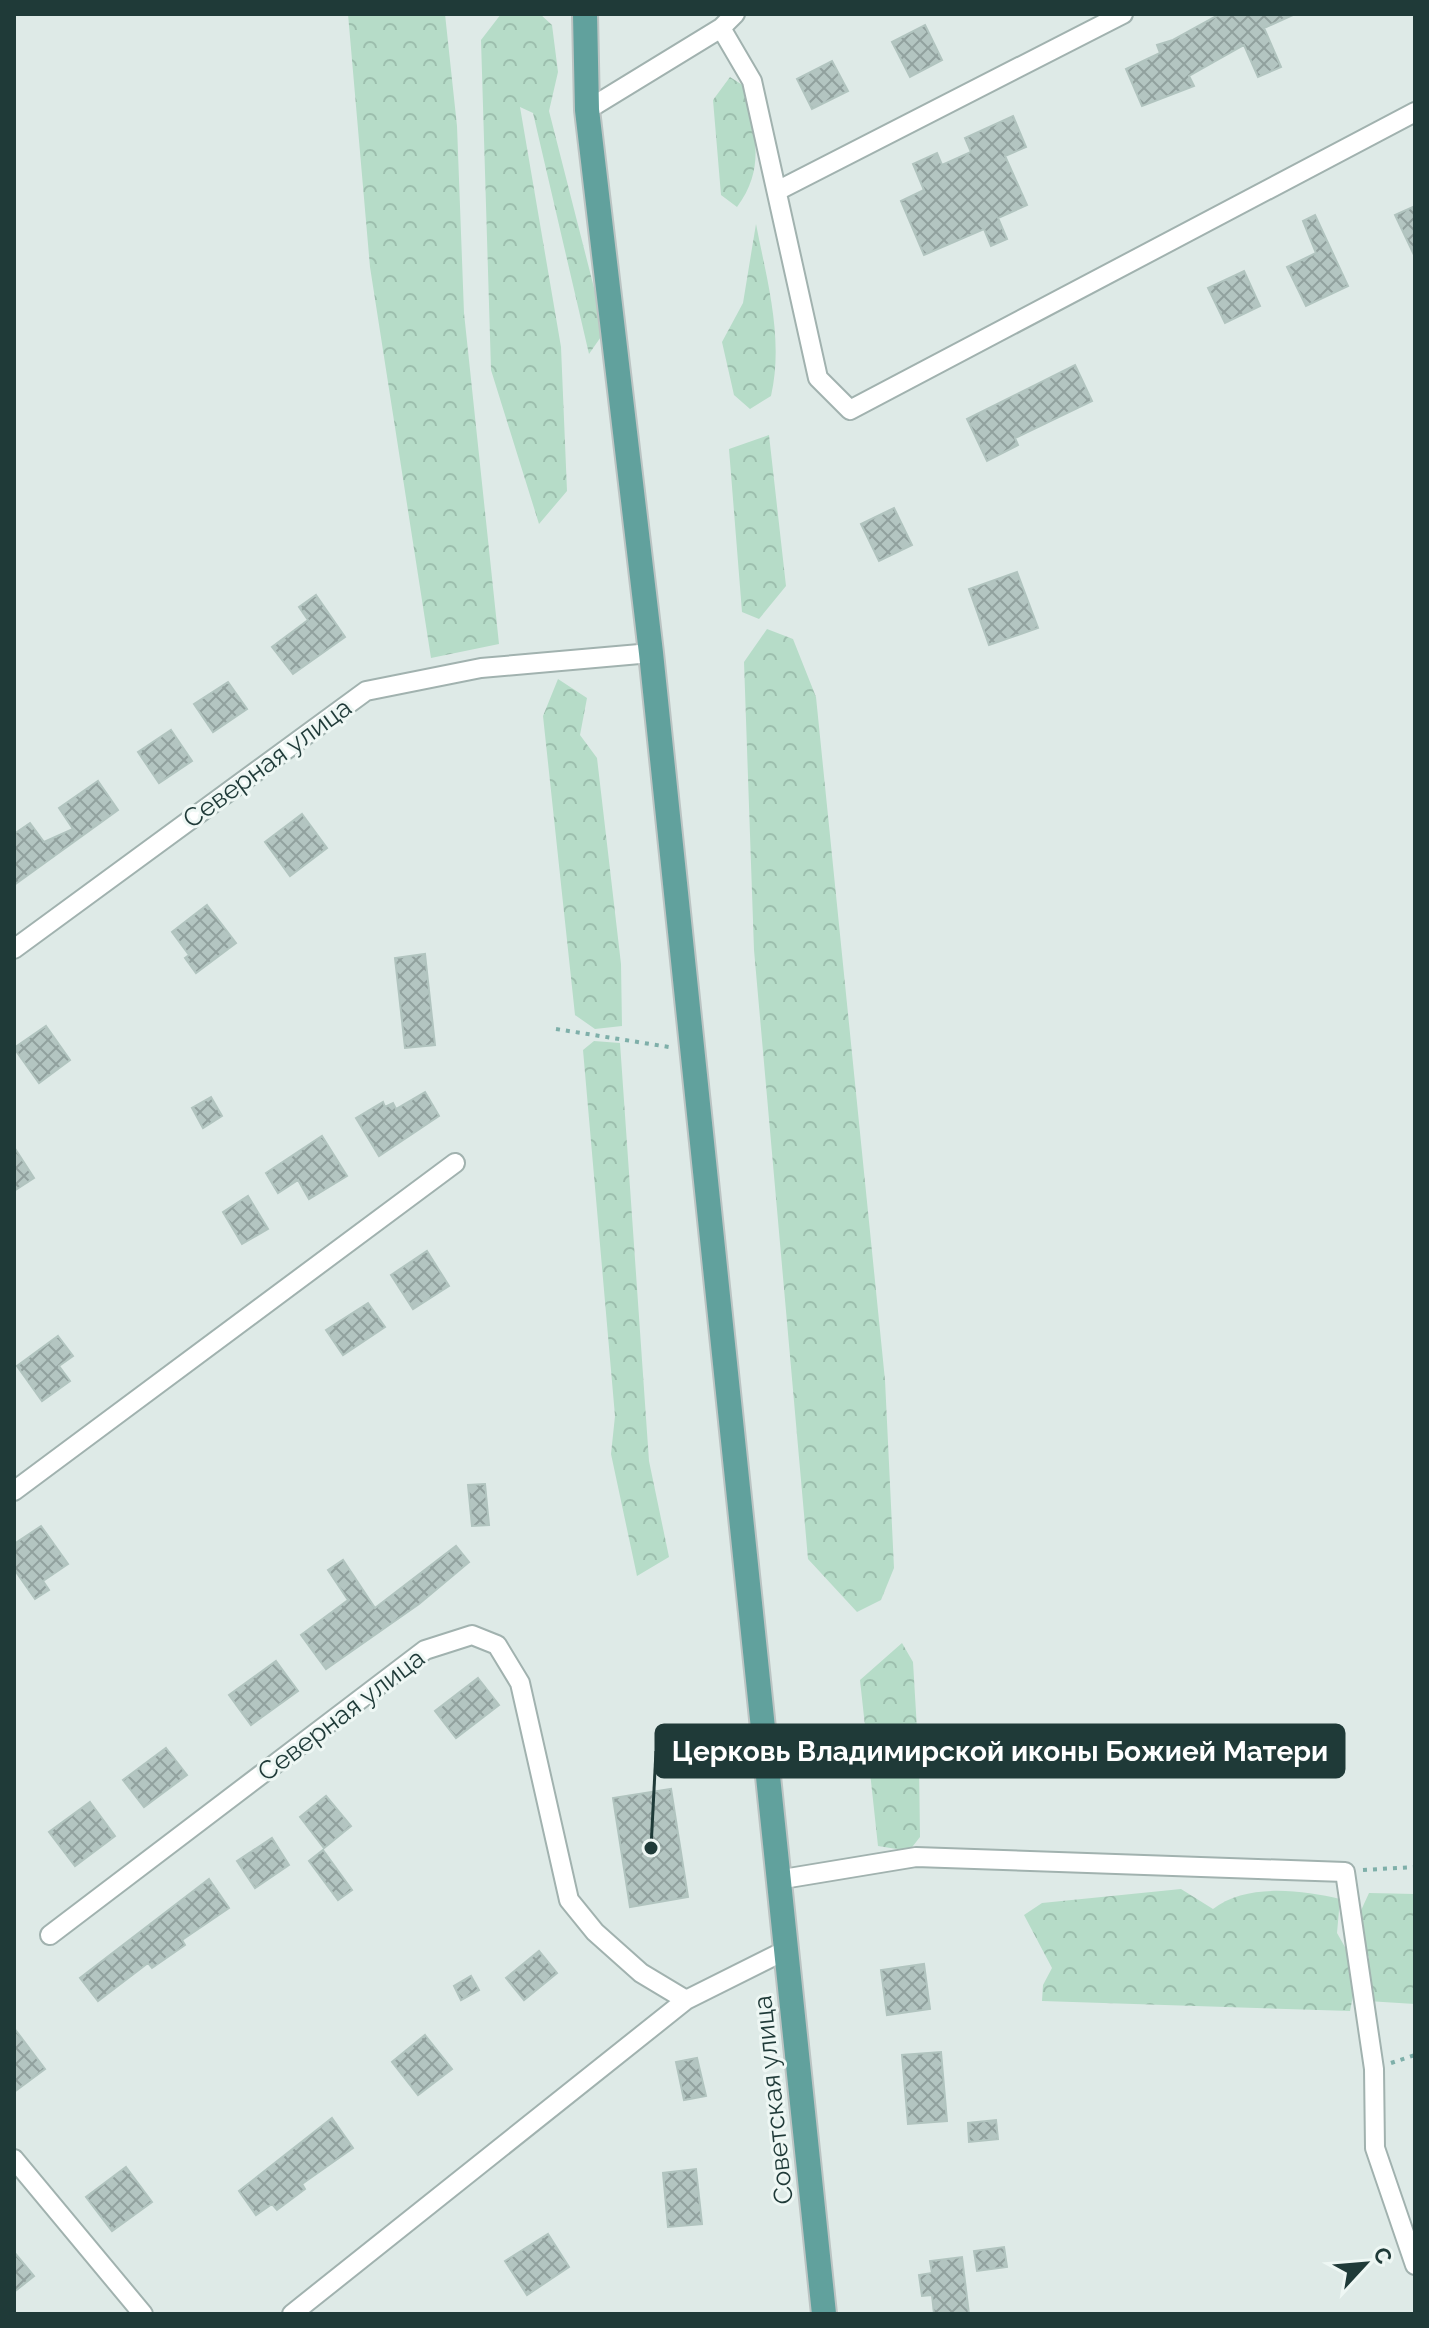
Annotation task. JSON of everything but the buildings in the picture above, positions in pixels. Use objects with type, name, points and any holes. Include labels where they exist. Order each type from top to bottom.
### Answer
[{"type":"main road","name":"Советская улица","points":[[585,14],[587,110],[651,653],[824,2314]]},
{"type":"street","points":[[587,110],[721,28],[735,14]]},
{"type":"street","points":[[777,191],[1123,14]]},
{"type":"street","points":[[721,28],[752,81],[818,378],[850,410],[1415,112]]},
{"type":"street","name":"Северная улица","points":[[14,949],[366,691],[481,668],[651,653]]},
{"type":"street","points":[[14,1491],[455,1163]]},
{"type":"street","name":"Северная улица","points":[[50,1935],[425,1650],[472,1635],[497,1645],[520,1683],[569,1900],[595,1932],[641,1973],[686,2000]]},
{"type":"street","points":[[777,1880],[916,1857],[1345,1872],[1374,2069],[1375,2148],[1415,2265]]},
{"type":"street","points":[[292,2314],[686,2000],[784,1951]]},
{"type":"street","points":[[14,2159],[143,2314]]},
{"type":"path","points":[[556,1029],[692,1051]]},
{"type":"path","points":[[1345,1872],[1415,1867]]},
{"type":"green space","points":[[348,14],[445,14],[457,126],[464,313],[499,644],[431,658],[370,267]]},
{"type":"green space","points":[[501,14],[540,14],[552,25],[558,72],[549,111],[605,331],[589,354],[533,113],[520,107],[561,347],[567,491],[539,524],[491,370],[481,40]]},
{"type":"green space","points":[[730,77],[744,86],[756,148],[752,177],[737,207],[721,195],[713,100]]},
{"type":"green space","points":[[756,224],[769,288],[776,353],[771,396],[750,409],[734,395],[722,342],[743,303]]},
{"type":"green space","points":[[769,435],[786,586],[759,619],[742,612],[729,449]]},
{"type":"green space","points":[[767,629],[793,639],[816,697],[885,1380],[894,1568],[881,1600],[857,1612],[808,1559],[754,950],[744,662]]},
{"type":"green space","points":[[558,679],[587,698],[580,735],[597,758],[621,964],[622,1026],[595,1029],[575,1015],[543,716]]},
{"type":"green space","points":[[594,1041],[620,1043],[649,1461],[669,1557],[637,1576],[611,1454],[615,1416],[583,1050]]},
{"type":"green space","points":[[902,1643],[913,1662],[919,1763],[920,1837],[909,1851],[878,1846],[860,1680]]},
{"type":"green space","points":[[1181,1889],[1213,1909],[1241,1895],[1257,1892],[1291,1891],[1340,1899],[1337,1933],[1358,1970],[1350,2011],[1042,2001],[1043,1985],[1052,1968],[1024,1915],[1042,1903]]},
{"type":"green space","points":[[1369,1893],[1415,1894],[1415,2004],[1367,2001],[1369,1957],[1352,1930]]},
{"type":"place","name":"Церковь Владимирской иконы Божией Матери","points":[[651,1848]]}]
